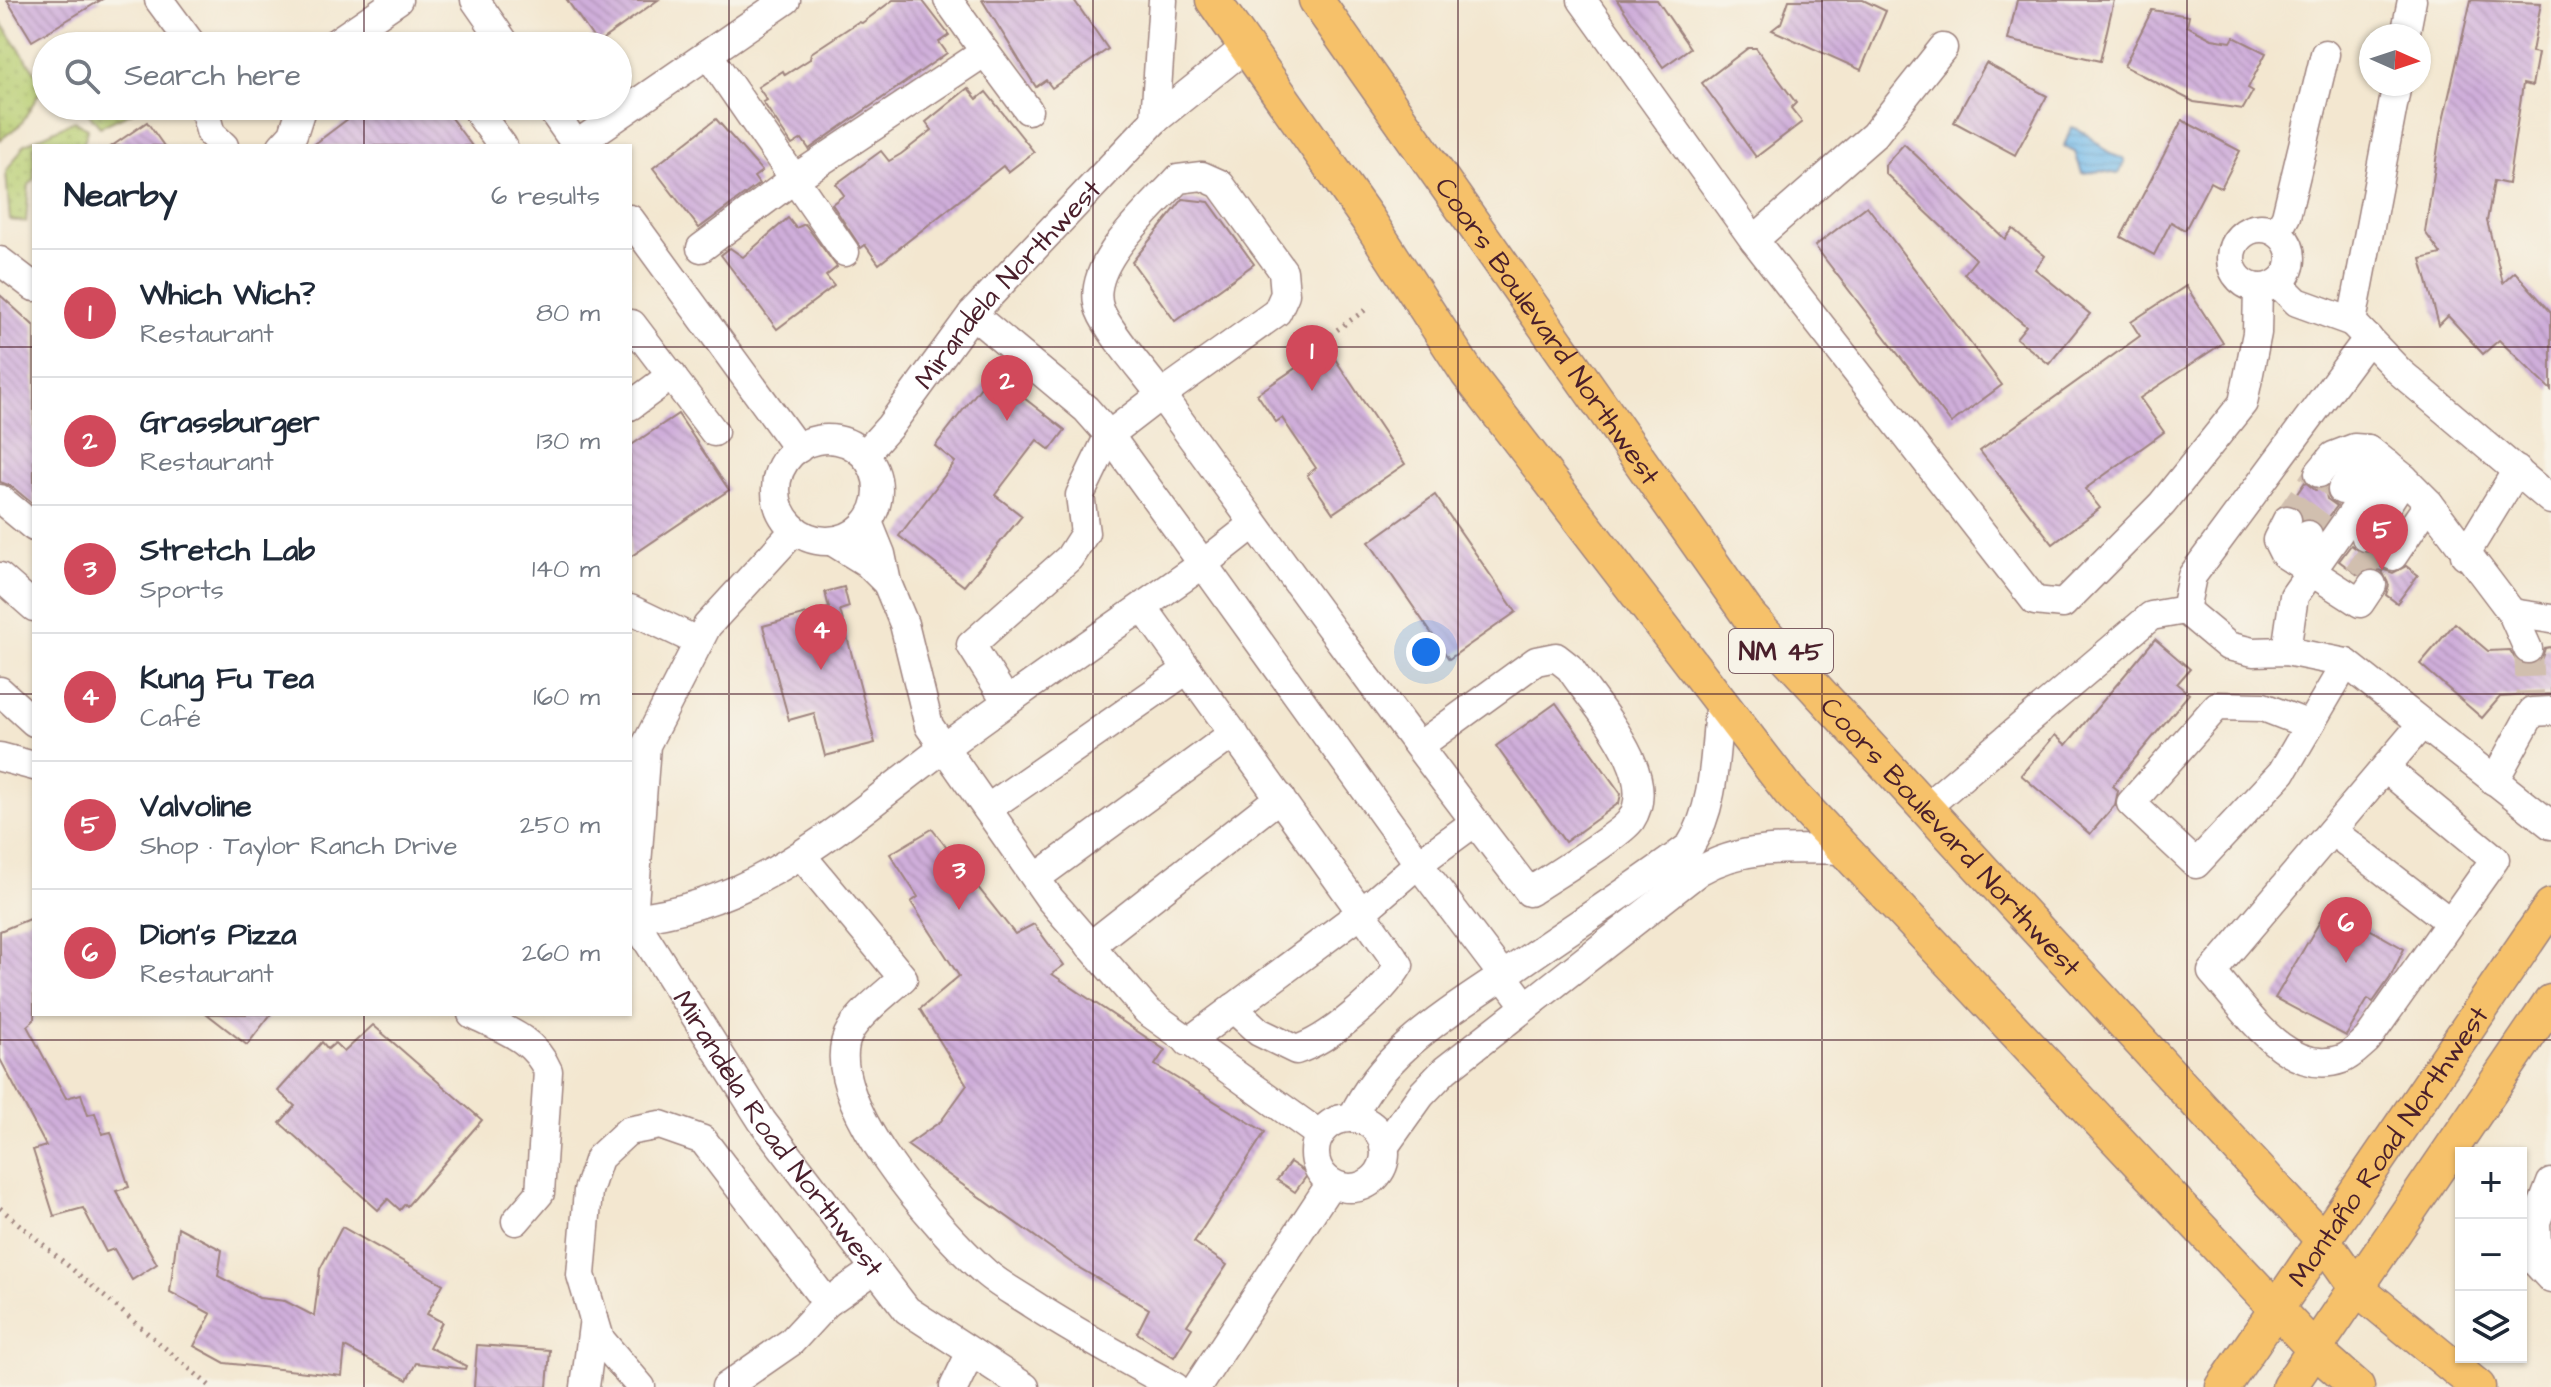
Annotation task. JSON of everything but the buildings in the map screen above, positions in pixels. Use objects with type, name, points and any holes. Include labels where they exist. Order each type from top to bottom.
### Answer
[{"type":"main road","name":"NM 45","points":[[1213,0],[1369,221],[1468,374],[1789,791],[2278,1307],[2315,1350],[2357,1387]]},
{"type":"main road","name":"Coors Boulevard Northwest","points":[[1316,0],[1749,616],[2323,1240],[2357,1288],[2478,1387]]},
{"type":"main road","name":"Montaño Road Northwest","points":[[2223,1387],[2551,906]]},
{"type":"main road","name":"Montaño Road Northwest","points":[[2289,1387],[2551,1002]]},
{"type":"street","points":[[159,0],[183,32]]},
{"type":"street","points":[[351,32],[398,0]]},
{"type":"street","points":[[475,0],[497,32]]},
{"type":"street","points":[[632,107],[786,0]]},
{"type":"street","points":[[948,0],[1028,110]]},
{"type":"street","points":[[1155,120],[1163,0]]},
{"type":"street","points":[[1582,0],[1754,240],[2035,601],[2063,604],[2162,504],[2243,403],[2268,286],[2290,267],[2291,257],[2290,247],[2277,232],[2258,227],[2240,235],[2234,242],[2230,262],[2234,272],[2248,286],[2268,286],[2360,330],[2400,372],[2551,500]]},
{"type":"street","points":[[2407,24],[2412,0]]},
{"type":"street","name":"Mirandela Northwest","points":[[865,454],[890,426],[972,314],[1155,120],[1246,47]]},
{"type":"street","points":[[1754,240],[1874,135],[1943,48]]},
{"type":"street","points":[[701,248],[794,179],[985,52]]},
{"type":"street","points":[[708,54],[845,252]]},
{"type":"street","points":[[2277,232],[2286,216],[2325,54]]},
{"type":"street","points":[[2185,610],[2192,576],[2360,330],[2395,96]]},
{"type":"street","points":[[207,120],[211,134],[222,144]]},
{"type":"street","points":[[284,144],[293,134],[298,120]]},
{"type":"street","points":[[484,120],[502,144]]},
{"type":"street","points":[[559,120],[576,144]]},
{"type":"street","points":[[580,144],[614,120]]},
{"type":"street","points":[[1007,702],[971,645],[1069,558],[1085,533],[1080,495],[1109,435],[1161,395],[1277,312],[1285,294],[1283,271],[1220,184],[1202,176],[1178,179],[1107,260],[1096,284],[1100,310],[1161,395],[1254,524],[1475,822],[1529,892],[1630,822],[1640,797],[1638,768],[1570,668],[1556,657],[1536,661],[1419,746]]},
{"type":"street","points":[[632,222],[798,449]]},
{"type":"street","points":[[0,261],[32,285]]},
{"type":"street","points":[[972,314],[1086,409],[1109,435],[1526,1006]]},
{"type":"street","points":[[632,324],[714,432]]},
{"type":"street","points":[[632,405],[672,375]]},
{"type":"street","points":[[832,438],[849,443],[865,454],[875,469],[879,487],[877,506],[868,522],[855,534],[832,541],[809,539],[794,531],[777,504],[776,485],[780,468],[798,449],[813,440],[832,438]]},
{"type":"street","points":[[2465,555],[2517,470]]},
{"type":"street","points":[[2286,651],[2294,596],[2329,565],[2401,477]]},
{"type":"street","points":[[2401,477],[2512,613],[2528,649]]},
{"type":"street","points":[[2331,482],[2401,477]]},
{"type":"street","points":[[2379,546],[2401,477]]},
{"type":"street","points":[[0,499],[32,525]]},
{"type":"street","points":[[868,522],[904,624],[929,726],[1036,878],[1147,1011],[1320,1135]]},
{"type":"street","points":[[794,531],[707,626],[646,745],[632,918],[707,903],[783,869],[944,747],[1203,564],[1254,524]]},
{"type":"street","points":[[832,541],[866,562],[887,583]]},
{"type":"street","points":[[0,577],[32,605]]},
{"type":"street","points":[[1143,607],[1399,965],[1388,983],[1314,1045],[1296,1050],[1259,1032],[1233,1008]]},
{"type":"street","points":[[632,610],[699,642]]},
{"type":"street","points":[[1925,808],[2151,616],[2185,610],[2228,646],[2253,652],[2286,651],[2346,663],[2551,825]]},
{"type":"street","points":[[2512,613],[2551,619]]},
{"type":"street","points":[[2307,724],[2263,707],[2217,706],[2131,803],[2196,864],[2282,772],[2307,724],[2346,663]]},
{"type":"street","points":[[987,809],[1188,669]]},
{"type":"street","points":[[0,691],[32,720]]},
{"type":"street","points":[[1352,1118],[1366,1088],[1405,1047],[1449,1010],[1690,846],[1703,826],[1710,805],[1720,701]]},
{"type":"street","points":[[2494,781],[2538,706]]},
{"type":"street","points":[[2385,768],[2495,859],[2367,1040],[2344,1059],[2321,1062],[2299,1059],[2277,1044],[2212,972],[2422,724]]},
{"type":"street","points":[[1036,878],[1234,733]]},
{"type":"street","points":[[0,757],[32,765]]},
{"type":"street","points":[[1090,946],[1280,797]]},
{"type":"street","points":[[1188,1042],[1362,912],[1419,863],[1475,822]]},
{"type":"street","points":[[2332,831],[2450,922]]},
{"type":"street","points":[[1384,1147],[1421,1095],[1445,1070],[1665,896],[1716,861],[1767,849],[1845,850]]},
{"type":"street","points":[[802,856],[903,978],[851,1030],[845,1050],[845,1079],[859,1117],[920,1204],[988,1275],[1061,1322],[1175,1387]]},
{"type":"street","name":"Mirandela Road Northwest","points":[[632,918],[762,1121],[907,1310],[1025,1387]]},
{"type":"street","points":[[476,1016],[527,1041],[541,1054],[548,1071],[540,1193],[516,1221]]},
{"type":"street","points":[[1352,1118],[1373,1127],[1384,1147],[1384,1158],[1374,1179],[1353,1188],[1331,1183],[1317,1166],[1315,1154],[1320,1135],[1330,1124],[1352,1118]]},
{"type":"street","points":[[641,1387],[600,1339],[581,1275],[588,1191],[599,1158],[628,1131],[660,1125],[703,1140],[827,1303]]},
{"type":"street","points":[[1197,1387],[1331,1183]]},
{"type":"street","points":[[2551,1183],[2536,1222],[2538,1265],[2551,1279]]},
{"type":"street","points":[[726,1387],[791,1342],[827,1303],[875,1269]]},
{"type":"street","points":[[585,1387],[594,1317]]},
{"type":"street","points":[[954,1387],[971,1352]]},
{"type":"path","points":[[1324,339],[1368,308]]},
{"type":"path","points":[[0,1208],[211,1387]]},
{"type":"green space","points":[[0,21],[32,68],[32,105],[21,124],[0,140]]},
{"type":"green space","points":[[94,120],[115,120],[100,127]]},
{"type":"green space","points":[[74,121],[88,128],[84,144],[32,144],[32,181],[29,185],[26,222],[10,220],[6,172],[25,144]]},
{"type":"water","points":[[2071,127],[2123,158],[2125,162],[2118,174],[2101,171],[2082,173],[2075,152],[2064,147]]},
{"type":"tunnel","points":[[2287,520],[2319,473]]},
{"type":"tunnel","points":[[2308,535],[2342,490]]},
{"type":"tunnel","points":[[2358,575],[2378,545]]},
{"type":"tunnel","points":[[2528,649],[2530,695]]},
{"type":"place","name":"Which Wich?","points":[[1312,391]]},
{"type":"place","name":"Grassburger","points":[[1007,421]]},
{"type":"place","name":"Valvoline","points":[[2382,570]]},
{"type":"place","name":"Kung Fu Tea","points":[[821,670]]},
{"type":"place","name":"Stretch Lab","points":[[959,910]]},
{"type":"place","name":"Dion's Pizza","points":[[2346,963]]}]
